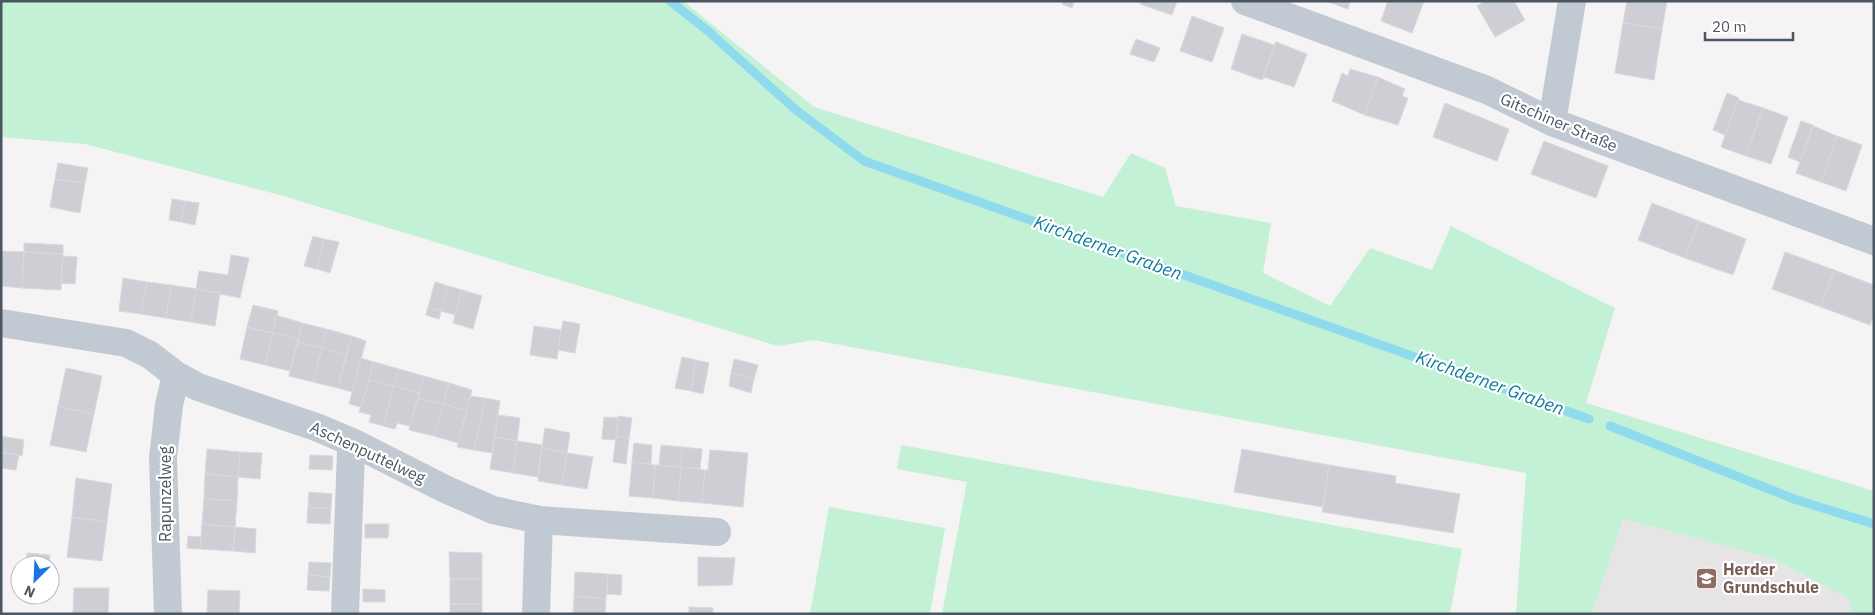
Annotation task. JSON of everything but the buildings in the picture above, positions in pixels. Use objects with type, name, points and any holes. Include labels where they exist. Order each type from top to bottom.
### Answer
[{"type":"street","name":"Gitschiner Straße","points":[[1245,1],[1487,90],[1552,122],[1874,241]]},
{"type":"street","points":[[1552,122],[1572,1]]},
{"type":"street","name":"Aschenputtelweg","points":[[1,323],[126,343],[150,355],[176,375],[198,387],[316,426],[354,442],[445,489],[493,510],[539,520],[717,532]]},
{"type":"street","name":"Rapunzelweg","points":[[168,614],[163,458],[169,405],[176,375]]},
{"type":"street","points":[[345,614],[351,450],[354,442]]},
{"type":"street","points":[[536,614],[539,520]]},
{"type":"shaded area","name":"Herder Grundschule","points":[[1623,519],[1771,558],[1848,598],[1853,614],[1592,614]]},
{"type":"green space","points":[[1,1],[683,1],[814,107],[1103,197],[1131,153],[1165,168],[1176,206],[1271,223],[1263,273],[1330,306],[1370,248],[1432,270],[1451,226],[1615,308],[1586,403],[1874,491],[1874,614],[1853,614],[1848,598],[1771,558],[1623,519],[1592,614],[1516,614],[1526,473],[814,340],[778,346],[280,195],[85,144],[1,137]]},
{"type":"green space","points":[[901,445],[1462,549],[1450,614],[942,614],[967,482],[897,469]]},
{"type":"green space","points":[[829,507],[945,528],[930,614],[810,614]]},
{"type":"waterway","name":"Kirchderner Graben","points":[[670,1],[708,31],[796,110],[864,161],[1589,419]]},
{"type":"waterway","name":"Kirchderner Graben","points":[[1610,426],[1794,499],[1874,524]]},
{"type":"place","name":"Herder Grundschule","points":[[1707,578]]}]
